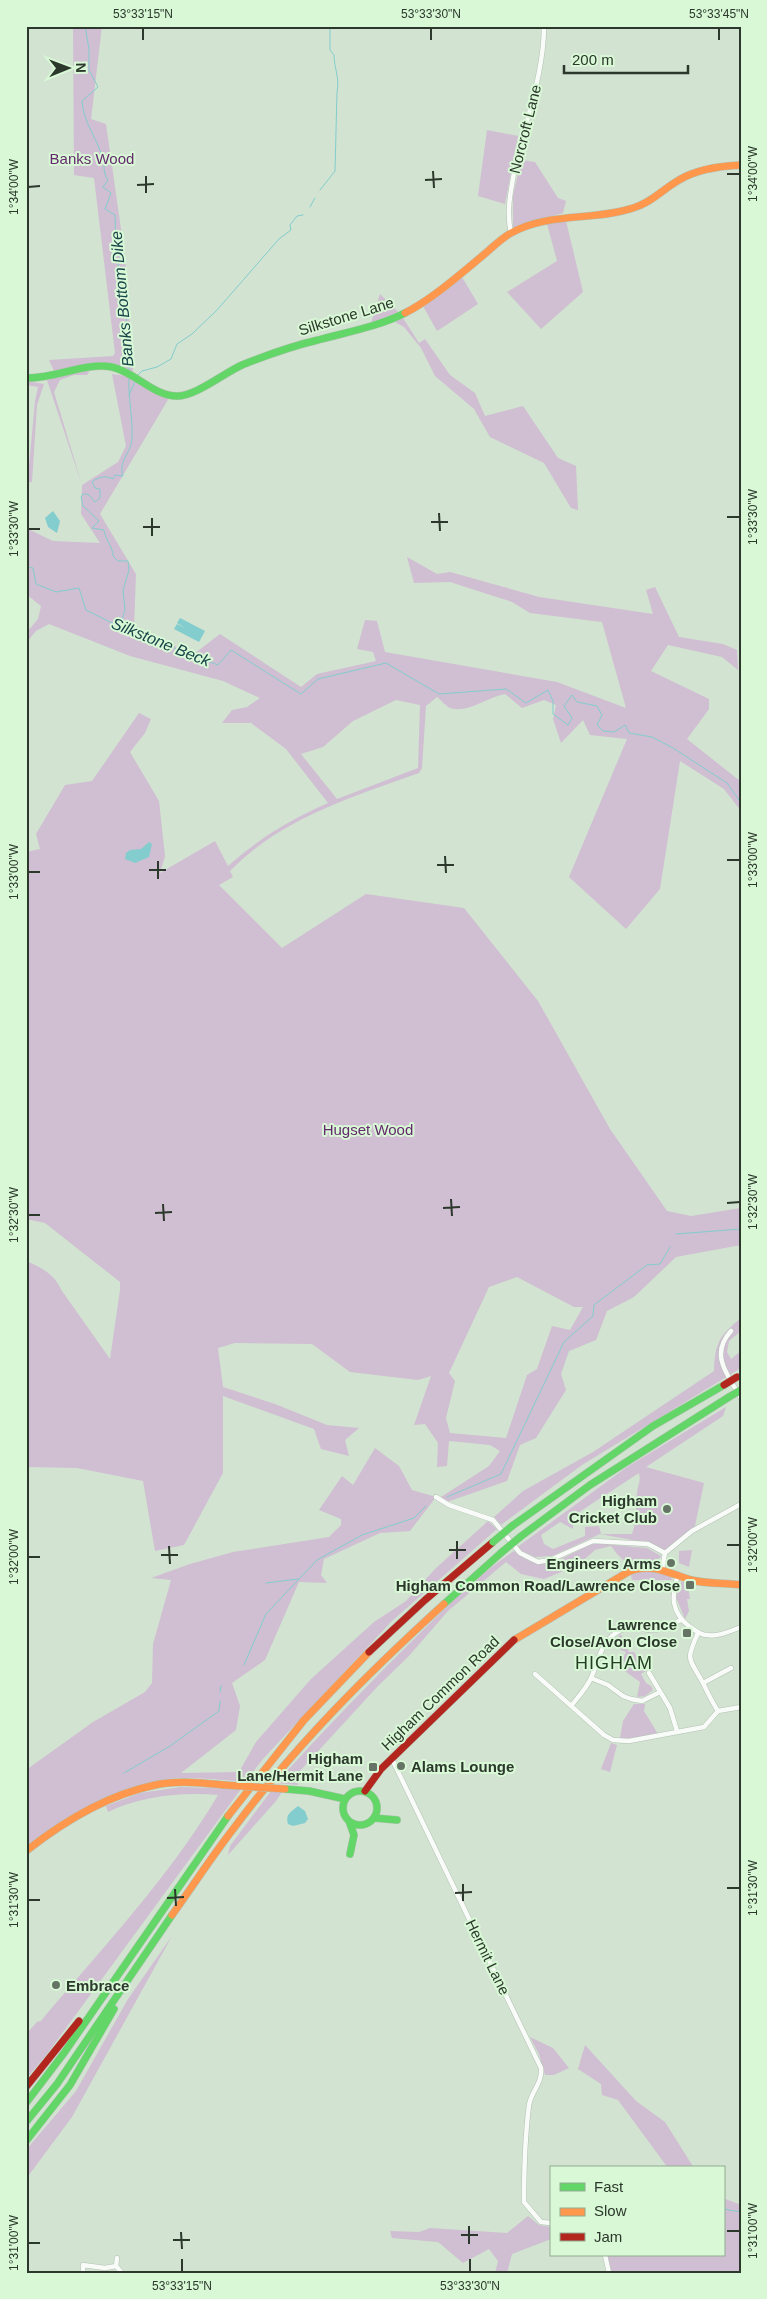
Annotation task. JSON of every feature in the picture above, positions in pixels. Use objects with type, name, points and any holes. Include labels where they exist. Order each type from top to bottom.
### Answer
[{"type":"main road","name":"Silkstone Lane","points":[[26,378],[44,378],[70,371],[112,368],[171,395],[187,394],[219,375],[239,366],[305,343],[384,322],[406,312],[450,282],[511,232],[562,217],[592,216],[627,210],[654,200],[677,181],[690,175],[741,165]]},
{"type":"main road","points":[[26,2104],[64,2053],[234,1807],[304,1720],[374,1647],[425,1600],[512,1526],[654,1426],[739,1376]]},
{"type":"main road","points":[[26,2122],[62,2076],[234,1827],[321,1724],[376,1666],[520,1537],[590,1485],[741,1390]]},
{"type":"main road","name":"Higham Common Road","points":[[365,1791],[379,1771],[515,1639],[628,1572],[640,1567],[662,1569],[705,1582],[741,1585]]},
{"type":"main road","name":"Higham Common Road","points":[[373,1796],[379,1771]]},
{"type":"main road","points":[[26,1851],[40,1839],[110,1800],[156,1785],[181,1782],[285,1788],[345,1799]]},
{"type":"main road","points":[[343,1813],[345,1799],[354,1791],[365,1791],[373,1796],[377,1808],[374,1818]]},
{"type":"main road","points":[[318,1793],[329,1799],[349,1821],[354,1835],[350,1854],[365,1824]]},
{"type":"main road","points":[[349,1821],[360,1825],[374,1818],[397,1820],[377,1808]]},
{"type":"main road","points":[[26,2087],[135,1948]]},
{"type":"main road","points":[[26,2141],[70,2085],[92,2050],[146,1952]]},
{"type":"street","name":"Norcroft Lane","points":[[511,232],[509,196],[540,66],[544,26]]},
{"type":"street","points":[[731,1331],[723,1339],[720,1359],[741,1398]]},
{"type":"street","points":[[436,1497],[449,1504],[493,1520],[520,1553],[538,1562],[550,1560],[593,1541],[648,1544],[665,1553]]},
{"type":"street","points":[[662,1569],[665,1553],[692,1531],[741,1504]]},
{"type":"street","points":[[678,1575],[674,1589],[673,1606],[681,1620],[698,1633],[716,1635],[741,1627]]},
{"type":"street","points":[[571,1706],[591,1678],[603,1645],[612,1635],[623,1629],[662,1629],[681,1620]]},
{"type":"street","points":[[698,1633],[690,1652],[690,1659],[692,1666],[718,1711]]},
{"type":"street","points":[[577,1645],[591,1640],[603,1645]]},
{"type":"street","points":[[703,1683],[731,1668]]},
{"type":"street","points":[[649,1673],[673,1714],[677,1731]]},
{"type":"street","points":[[535,1674],[613,1740],[630,1741],[704,1727],[718,1711],[741,1708]]},
{"type":"street","points":[[591,1678],[608,1685],[630,1699],[642,1701],[660,1692]]},
{"type":"street","name":"Hermit Lane","points":[[392,1759],[536,2056],[541,2072],[529,2103],[528,2126],[524,2145],[524,2202],[541,2222],[550,2223]]},
{"type":"street","points":[[605,2256],[609,2273]]},
{"type":"street","points":[[117,2258],[116,2266],[122,2273]]},
{"type":"street","points":[[83,2272],[83,2265],[105,2268],[116,2266]]},
{"type":"green space","name":"Banks Wood","points":[[73,26],[102,26],[91,119],[106,124],[125,257],[133,373],[111,365],[69,368],[55,373],[49,360],[113,356],[115,353],[94,178],[74,175]]},
{"type":"green space","points":[[487,130],[518,136],[505,204],[478,196]]},
{"type":"green space","points":[[521,160],[535,162],[558,198],[566,201],[563,213],[513,228],[513,196]]},
{"type":"green space","points":[[566,221],[583,292],[541,329],[507,292],[557,261],[547,224]]},
{"type":"green space","points":[[462,277],[478,304],[425,339],[437,331],[423,306]]},
{"type":"green space","points":[[380,294],[399,313],[371,323]]},
{"type":"green space","points":[[403,318],[419,343],[425,339],[450,375],[475,393],[485,416],[523,406],[558,458],[576,466],[578,510],[571,508],[544,463],[490,437],[474,409],[435,376],[421,348],[404,327],[395,322]]},
{"type":"green space","points":[[90,370],[87,375],[74,375],[60,380],[54,392],[82,485],[47,380]]},
{"type":"green space","name":"Hugset Wood","points":[[112,374],[127,376],[169,398],[100,514],[136,574],[134,629],[194,654],[220,634],[301,687],[317,674],[376,661],[373,652],[357,649],[365,620],[377,621],[385,652],[557,682],[626,708],[602,622],[530,613],[512,602],[450,582],[414,583],[407,557],[437,574],[450,572],[539,597],[653,614],[646,590],[655,587],[679,637],[723,644],[737,650],[738,670],[722,657],[668,645],[651,671],[709,699],[709,709],[687,739],[740,781],[741,811],[724,789],[680,761],[660,889],[626,929],[569,877],[627,739],[590,735],[583,720],[561,743],[553,719],[556,705],[544,700],[522,708],[505,694],[464,709],[450,708],[437,697],[426,706],[422,768],[419,773],[343,801],[294,823],[250,853],[230,871],[233,877],[219,885],[282,948],[366,894],[464,908],[538,1001],[610,1129],[667,1211],[691,1216],[741,1208],[741,1245],[676,1257],[634,1297],[607,1311],[596,1340],[569,1351],[561,1374],[566,1390],[536,1438],[520,1445],[507,1481],[447,1502],[441,1497],[489,1466],[500,1451],[490,1445],[449,1441],[447,1466],[437,1467],[438,1443],[425,1424],[414,1425],[431,1376],[418,1380],[350,1372],[312,1344],[235,1343],[218,1348],[223,1387],[275,1404],[327,1425],[359,1428],[345,1440],[349,1456],[321,1449],[314,1429],[223,1396],[223,1473],[184,1545],[155,1551],[143,1481],[77,1468],[26,1467],[26,1261],[43,1269],[52,1276],[110,1359],[120,1282],[45,1223],[26,1219],[26,852],[40,849],[36,834],[65,785],[92,781],[139,713],[151,719],[145,733],[130,752],[159,801],[165,856],[160,873],[215,841],[228,866],[275,830],[328,803],[286,749],[251,723],[222,723],[232,710],[247,707],[260,698],[223,681],[130,656],[49,624],[36,631],[26,643],[26,633],[38,619],[41,606],[26,594],[26,528],[53,541],[100,543],[81,514],[82,485],[118,462],[126,446]],"holes":[[[396,700],[420,705],[418,768],[337,799],[301,754],[323,747],[353,721]],[[517,1277],[574,1307],[583,1307],[570,1330],[552,1326],[537,1369],[527,1375],[506,1438],[450,1433],[446,1418],[455,1381],[449,1373],[489,1287]]]},
{"type":"green space","points":[[26,381],[44,384],[37,405],[32,482],[26,482],[26,478],[28,478],[38,387],[26,385]]},
{"type":"green space","points":[[741,1318],[741,1331],[729,1341],[727,1352],[731,1359],[741,1351],[741,1368],[582,1465],[501,1525],[494,1517],[523,1491],[593,1452],[714,1371],[717,1347],[723,1335]]},
{"type":"green space","points":[[726,1407],[723,1416],[646,1467],[704,1483],[695,1526],[664,1551],[648,1543],[600,1534],[552,1556],[535,1557],[516,1548],[627,1467]],"holes":[[[639,1473],[640,1481],[637,1493],[636,1518],[632,1534],[601,1534],[599,1526],[585,1527],[585,1536],[553,1549],[544,1544],[541,1535],[560,1522],[573,1529],[573,1516]]]},
{"type":"green space","points":[[375,1448],[399,1466],[412,1490],[436,1497],[410,1531],[380,1533],[324,1559],[321,1575],[327,1583],[299,1582],[265,1660],[232,1683],[240,1706],[236,1730],[181,1773],[239,1772],[256,1742],[311,1679],[374,1622],[406,1601],[435,1569],[488,1521],[497,1529],[392,1621],[263,1759],[245,1782],[187,1778],[151,1782],[93,1804],[56,1825],[26,1847],[26,1770],[93,1722],[145,1692],[152,1683],[153,1644],[171,1580],[151,1578],[190,1564],[233,1552],[329,1537],[341,1525],[341,1519],[319,1510],[342,1476],[353,1485]]},
{"type":"green space","points":[[593,1543],[647,1548],[661,1556],[656,1562],[629,1565],[611,1546],[595,1550],[578,1565],[544,1579],[521,1574],[506,1562],[448,1611],[408,1657],[378,1686],[298,1773],[298,1785],[276,1783],[401,1652],[465,1590],[501,1560],[514,1551],[534,1562],[553,1562]]},
{"type":"green space","points":[[692,1550],[689,1567],[679,1563],[679,1551]]},
{"type":"green space","points":[[645,1571],[668,1575],[672,1580],[632,1580],[631,1575]]},
{"type":"green space","points":[[681,1582],[687,1582],[690,1599],[687,1599],[689,1611],[685,1619],[676,1597]]},
{"type":"green space","points":[[621,1634],[629,1652],[634,1652],[646,1671],[641,1674],[653,1690],[645,1696],[637,1697],[640,1682],[619,1667],[626,1652],[609,1645]]},
{"type":"green space","points":[[634,1704],[645,1704],[644,1711],[658,1734],[629,1739],[620,1738],[623,1721]]},
{"type":"green space","points":[[611,1743],[617,1745],[610,1772],[601,1769]]},
{"type":"green space","points":[[181,1787],[241,1789],[47,2054],[26,2079],[26,2034],[38,2021],[40,2022],[156,1884],[199,1826],[218,1795],[162,1796],[134,1802],[108,1812],[106,1806],[140,1793]]},
{"type":"green space","points":[[271,1791],[282,1792],[228,1855],[230,1846]]},
{"type":"green space","points":[[172,1936],[72,2117],[26,2179],[26,2150],[76,2091],[128,1999]]},
{"type":"green space","points":[[530,2037],[553,2048],[569,2068],[554,2075],[545,2075],[539,2054]]},
{"type":"green space","points":[[585,2045],[636,2101],[665,2122],[693,2166],[667,2166],[618,2100],[602,2095],[601,2084],[578,2069]]},
{"type":"green space","points":[[724,2198],[741,2205],[741,2273],[612,2273],[607,2256],[724,2256]]},
{"type":"green space","points":[[528,2216],[539,2225],[550,2227],[550,2239],[512,2254],[507,2273],[495,2273],[498,2261],[489,2249],[463,2263],[438,2242],[392,2238],[390,2231],[419,2232],[430,2228],[507,2233]]},
{"type":"water","points":[[53,511],[60,521],[57,533],[48,527],[45,518]]},
{"type":"water","points":[[180,618],[205,631],[199,642],[174,629],[177,624],[185,628],[177,623]]},
{"type":"water","points":[[149,842],[152,844],[149,857],[135,863],[125,859],[126,853],[130,850],[141,849]]},
{"type":"water","points":[[298,1806],[305,1811],[308,1819],[305,1823],[293,1826],[288,1824],[287,1818],[289,1813]]},
{"type":"waterway","name":"Banks Bottom Dike","points":[[85,26],[89,49],[89,70],[98,87],[82,101],[83,109],[104,164],[108,180],[103,187],[111,193],[105,209],[115,215],[116,248],[121,254],[117,271],[122,286],[128,331],[125,350],[129,360],[129,370]]},
{"type":"waterway","points":[[320,190],[335,171],[338,82],[334,55],[330,50],[330,26]]},
{"type":"waterway","points":[[310,207],[315,198]]},
{"type":"waterway","points":[[137,376],[142,371],[157,367],[171,359],[177,344],[192,334],[217,310],[279,239],[291,230],[290,225],[297,216],[303,215]]},
{"type":"waterway","name":"Banks Bottom Dike","points":[[120,626],[125,610],[123,590],[129,570],[128,561],[118,561],[113,556],[104,530],[92,528],[99,521],[83,506],[81,497],[83,494],[88,495],[95,502],[100,498],[100,489],[95,488],[92,482],[102,477],[113,479],[115,475],[123,476],[123,461],[132,439],[129,377]]},
{"type":"waterway","points":[[129,395],[136,380]]},
{"type":"waterway","name":"Silkstone Beck","points":[[26,567],[33,568],[36,584],[56,592],[79,588],[86,610],[120,627],[218,665],[231,650],[301,694],[318,679],[386,663],[439,694],[506,689],[526,703],[548,690],[553,701],[553,714],[568,725],[572,718],[564,706],[572,695],[577,702],[597,706],[602,715],[597,725],[603,731],[614,732],[625,725],[629,733],[652,737],[673,748],[727,783],[741,803]]},
{"type":"waterway","points":[[676,1234],[741,1229]]},
{"type":"waterway","points":[[447,1497],[501,1474],[564,1342],[593,1316],[594,1305],[647,1265],[660,1264],[670,1247]]},
{"type":"waterway","points":[[244,1665],[266,1614],[317,1560],[362,1535],[414,1518],[426,1506]]},
{"type":"waterway","points":[[266,1583],[298,1579]]},
{"type":"waterway","points":[[220,1692],[221,1686]]},
{"type":"waterway","points":[[124,1773],[170,1746],[219,1711],[220,1701]]},
{"type":"waterway","points":[[724,2209],[741,2212]]},
{"type":"traffic: fast","points":[[26,378],[37,378],[91,367],[112,367],[160,392],[168,395],[185,395],[242,365],[299,345],[373,326],[405,313]]},
{"type":"traffic: fast","points":[[512,1526],[653,1426],[724,1385]]},
{"type":"traffic: fast","points":[[729,1397],[741,1390]]},
{"type":"traffic: fast","points":[[520,1537],[590,1485],[729,1397]]},
{"type":"traffic: fast","points":[[493,1542],[512,1526]]},
{"type":"traffic: fast","points":[[502,1552],[520,1537]]},
{"type":"traffic: fast","points":[[444,1604],[502,1552]]},
{"type":"traffic: fast","points":[[285,1789],[309,1791],[345,1799]]},
{"type":"traffic: fast","points":[[360,1791],[367,1792],[372,1796],[376,1801],[377,1808],[376,1815],[372,1820],[367,1824],[360,1825],[353,1824],[348,1820],[344,1815],[343,1808],[344,1801],[348,1796],[353,1792],[360,1791]]},
{"type":"traffic: fast","points":[[26,2103],[64,2053],[228,1816]]},
{"type":"traffic: fast","points":[[374,1818],[397,1820]]},
{"type":"traffic: fast","points":[[349,1821],[354,1835],[350,1854]]},
{"type":"traffic: fast","points":[[26,2122],[57,2084],[172,1915]]},
{"type":"traffic: fast","points":[[26,2141],[70,2085],[114,2009]]},
{"type":"traffic: slow","points":[[405,313],[444,287],[503,238],[525,226],[556,219],[618,212],[633,208],[646,203],[693,173],[717,167],[741,165]]},
{"type":"traffic: slow","points":[[514,1640],[636,1569],[652,1568],[691,1580],[741,1585]]},
{"type":"traffic: slow","points":[[172,1915],[257,1798],[307,1739],[360,1684],[444,1604]]},
{"type":"traffic: slow","points":[[228,1816],[304,1720],[369,1652]]},
{"type":"traffic: slow","points":[[26,1851],[55,1829],[87,1810],[137,1789],[155,1785],[189,1782],[224,1785]]},
{"type":"traffic: slow","points":[[224,1785],[285,1789]]},
{"type":"traffic: jam","points":[[724,1385],[737,1377]]},
{"type":"traffic: jam","points":[[369,1652],[425,1600],[493,1542]]},
{"type":"traffic: jam","points":[[365,1791],[381,1769],[514,1640]]},
{"type":"traffic: jam","points":[[26,2087],[79,2021]]},
{"type":"place","name":"Higham Cricket Club","points":[[667,1509]]},
{"type":"place","name":"Engineers Arms","points":[[671,1563]]},
{"type":"place","name":"Higham Common Road/Lawrence Close","points":[[690,1585]]},
{"type":"place","name":"Lawrence Close/Avon Close","points":[[687,1633]]},
{"type":"place","name":"Alams Lounge","points":[[401,1766]]},
{"type":"place","name":"Higham Lane/Hermit Lane","points":[[373,1767]]},
{"type":"place","name":"Embrace","points":[[56,1985]]},
{"type":"district","name":"HIGHAM","points":[[614,1663]]}]
